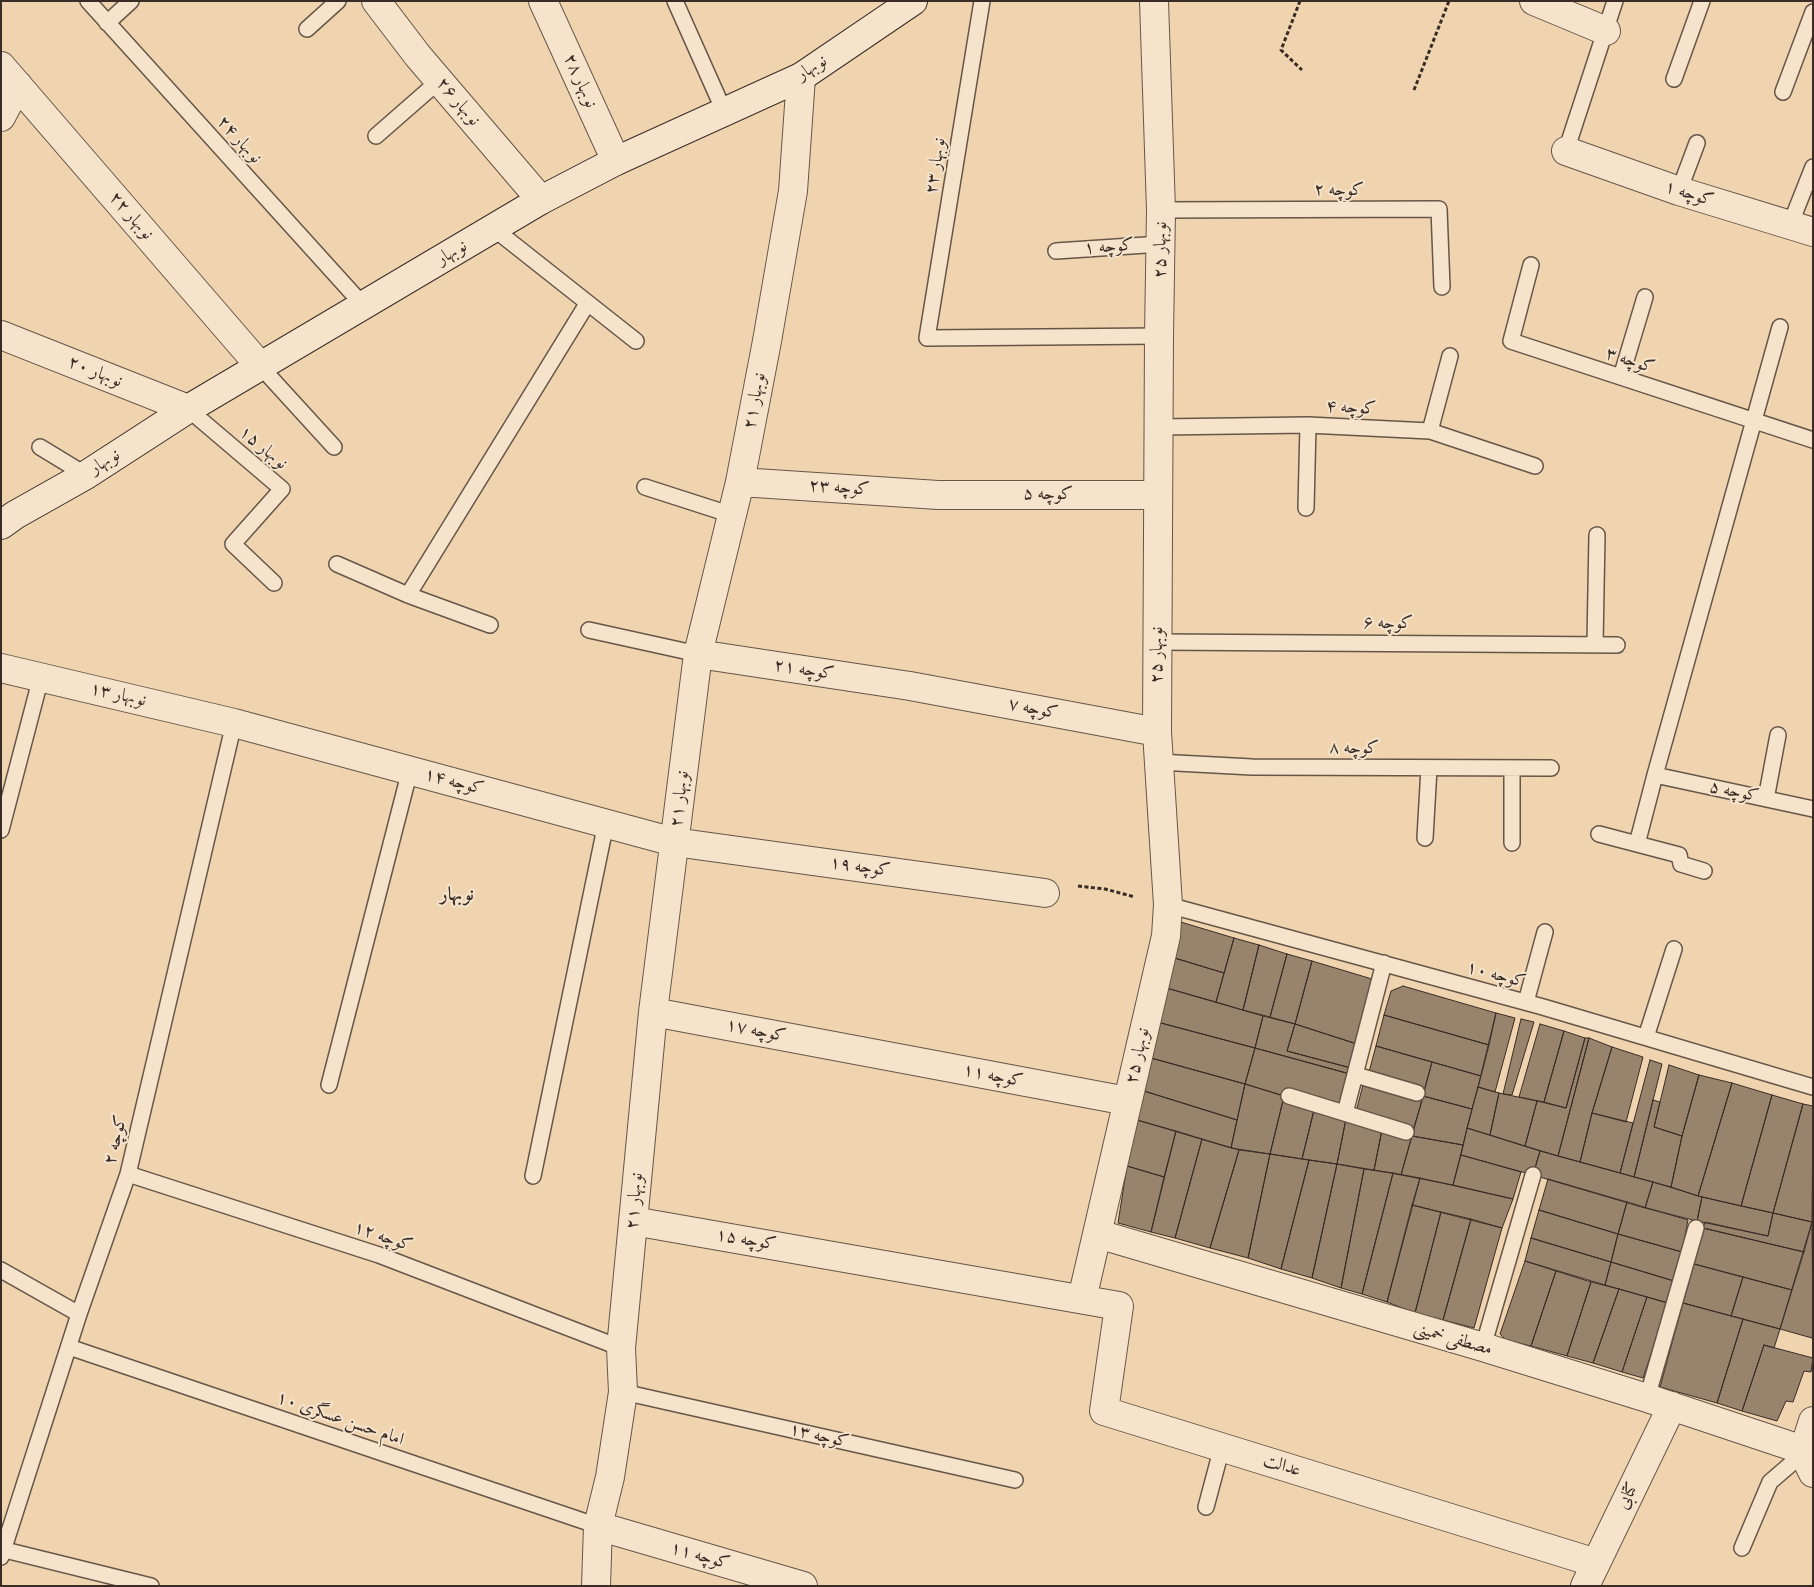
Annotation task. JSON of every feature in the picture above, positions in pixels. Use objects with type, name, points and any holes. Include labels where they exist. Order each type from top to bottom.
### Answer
[{"type":"street","name":"نوبهار ۲۶","points":[[376,1],[418,56],[541,200]]},
{"type":"street","name":"نوبهار ۲۸","points":[[543,1],[616,161]]},
{"type":"street","name":"نوبهار","points":[[1,525],[15,515],[86,475],[188,409],[541,200],[616,161],[801,77],[913,1]]},
{"type":"street","name":"نوبهار ۲۵","points":[[1082,1299],[1166,936],[1168,905],[1157,732],[1161,210],[1154,1]]},
{"type":"street","points":[[1534,1],[1606,31]]},
{"type":"street","points":[[1,117],[9,76]]},
{"type":"street","name":"نوبهار ۲۲","points":[[9,76],[260,366]]},
{"type":"street","name":"نوبهار ۲۱","points":[[596,1586],[598,1526],[610,1476],[623,1392],[621,1348],[653,1012],[698,654],[740,482],[793,191],[801,77]]},
{"type":"street","name":"کوچه ۱","points":[[1566,152],[1679,191],[1802,229]]},
{"type":"street","name":"نوبهار ۲۰","points":[[1,335],[188,409]]},
{"type":"street","name":"کوچه ۲۳","points":[[740,482],[938,494]]},
{"type":"street","name":"کوچه ۵","points":[[938,494],[1158,495]]},
{"type":"street","name":"کوچه ۲۱","points":[[698,654],[910,686]]},
{"type":"street","name":"نوبهار ۱۳","points":[[1,668],[234,723]]},
{"type":"street","name":"کوچه ۷","points":[[910,686],[1157,732]]},
{"type":"street","name":"کوچه ۱۴","points":[[234,723],[674,842]]},
{"type":"street","name":"کوچه ۱۹","points":[[674,842],[1045,893]]},
{"type":"street","name":"کوچه ۱۷","points":[[653,1012],[860,1050]]},
{"type":"street","name":"کوچه ۱۱","points":[[860,1050],[1127,1101]]},
{"type":"street","name":"کوچه ۱۵","points":[[633,1220],[1082,1299]]},
{"type":"street","name":"مصطفی خمینی","points":[[1098,1234],[1483,1347],[1659,1402],[1810,1462]]},
{"type":"street","name":"عدالت","points":[[1082,1299],[1118,1306],[1104,1411],[1222,1447],[1590,1575]]},
{"type":"street","name":"کتابی","points":[[1590,1575],[1659,1402]]},
{"type":"street","points":[[1810,1462],[1806,1442],[1813,1421]]},
{"type":"street","name":"کوچه ۱۱","points":[[598,1526],[803,1586]]},
{"type":"lane","name":"نوبهار ۲۴","points":[[88,1],[363,305]]},
{"type":"lane","points":[[108,23],[131,1]]},
{"type":"lane","points":[[307,29],[338,1]]},
{"type":"lane","points":[[675,1],[724,111]]},
{"type":"lane","name":"نوبهار ۲۳","points":[[982,1],[927,338],[1159,336]]},
{"type":"lane","points":[[1566,152],[1615,1]]},
{"type":"lane","points":[[1674,78],[1702,1]]},
{"type":"lane","points":[[1783,92],[1813,12]]},
{"type":"lane","points":[[376,136],[440,80]]},
{"type":"lane","points":[[1679,191],[1697,143]]},
{"type":"lane","points":[[1802,229],[1813,167]]},
{"type":"lane","name":"کوچه ۲","points":[[1161,210],[1440,209],[1442,287]]},
{"type":"lane","points":[[493,228],[636,341]]},
{"type":"lane","name":"کوچه ۱","points":[[1056,250],[1161,244]]},
{"type":"lane","name":"کوچه ۳","points":[[1531,265],[1511,341],[1753,422],[1813,440]]},
{"type":"lane","points":[[1621,377],[1645,297]]},
{"type":"lane","points":[[408,595],[587,304]]},
{"type":"lane","points":[[1637,844],[1654,775],[1780,326]]},
{"type":"lane","points":[[1430,431],[1450,356]]},
{"type":"lane","points":[[260,366],[334,447]]},
{"type":"lane","name":"نوبهار ۱۵","points":[[188,409],[282,489],[233,544],[274,583]]},
{"type":"lane","points":[[1306,508],[1308,425]]},
{"type":"lane","name":"کوچه ۴","points":[[1160,426],[1308,425],[1430,431],[1535,466]]},
{"type":"lane","points":[[40,447],[86,475]]},
{"type":"lane","points":[[645,487],[732,515]]},
{"type":"lane","points":[[1595,644],[1598,535]]},
{"type":"lane","points":[[337,564],[408,595],[490,625]]},
{"type":"lane","points":[[589,630],[698,654]]},
{"type":"lane","name":"کوچه ۶","points":[[1158,642],[1617,645]]},
{"type":"lane","points":[[1,830],[41,677]]},
{"type":"lane","name":"کوچه ۲","points":[[2,1552],[79,1314],[128,1174],[234,723]]},
{"type":"lane","points":[[1766,799],[1778,735]]},
{"type":"lane","name":"کوچه ۸","points":[[1158,762],[1252,767],[1551,768]]},
{"type":"lane","points":[[1424,838],[1429,768]]},
{"type":"lane","points":[[1512,768],[1512,843]]},
{"type":"lane","points":[[329,1085],[410,770]]},
{"type":"lane","name":"کوچه ۵","points":[[1654,775],[1813,809]]},
{"type":"lane","points":[[533,1176],[606,823]]},
{"type":"lane","points":[[1599,834],[1679,855],[1681,864],[1704,870]]},
{"type":"lane","name":"کوچه ۱۰","points":[[1168,905],[1526,1002],[1813,1087]]},
{"type":"lane","points":[[1526,1002],[1545,932]]},
{"type":"lane","points":[[1646,1037],[1674,949]]},
{"type":"lane","points":[[1345,1114],[1384,963]]},
{"type":"lane","points":[[1356,1075],[1417,1093]]},
{"type":"lane","points":[[1288,1096],[1406,1132]]},
{"type":"lane","name":"کوچه ۱۲","points":[[128,1174],[379,1255],[621,1348]]},
{"type":"lane","points":[[1483,1347],[1534,1175]]},
{"type":"lane","points":[[1659,1402],[1696,1228]]},
{"type":"lane","points":[[1,1270],[79,1314]]},
{"type":"lane","name":"امام حسن عسگری ۱۰","points":[[69,1347],[598,1526]]},
{"type":"lane","name":"کوچه ۱۳","points":[[623,1392],[1015,1480]]},
{"type":"lane","points":[[1206,1507],[1222,1447]]},
{"type":"lane","points":[[1742,1548],[1770,1482],[1810,1462]]},
{"type":"lane","points":[[2,1552],[151,1586]]},
{"type":"path","points":[[1300,1],[1281,50],[1302,70]]},
{"type":"path","points":[[1414,90],[1449,1]]},
{"type":"path","points":[[1045,893],[1077,886],[1105,889],[1168,905]]},
{"type":"building","points":[[1174,920],[1234,938],[1224,973],[1168,956]]},
{"type":"building","points":[[1234,938],[1259,945],[1243,1010],[1216,1002]]},
{"type":"building","points":[[1259,945],[1287,954],[1270,1017],[1243,1010]]},
{"type":"building","points":[[1287,954],[1312,961],[1295,1024],[1270,1017]]},
{"type":"building","points":[[1168,956],[1224,973],[1216,1002],[1163,987]]},
{"type":"building","points":[[1312,961],[1372,979],[1357,1044],[1295,1024]]},
{"type":"building","points":[[1403,986],[1496,1013],[1489,1045],[1384,1015],[1391,991]]},
{"type":"building","points":[[1163,987],[1263,1016],[1255,1048],[1157,1022]]},
{"type":"building","points":[[1496,1013],[1515,1018],[1495,1092],[1478,1087]]},
{"type":"building","points":[[1384,1015],[1489,1045],[1481,1076],[1376,1046]]},
{"type":"building","points":[[1263,1016],[1295,1024],[1287,1051],[1351,1068],[1350,1074],[1255,1048]]},
{"type":"building","points":[[1521,1019],[1534,1022],[1512,1095],[1503,1094]]},
{"type":"building","points":[[1157,1022],[1255,1048],[1245,1084],[1151,1058]]},
{"type":"building","points":[[1295,1024],[1357,1044],[1351,1068],[1287,1051]]},
{"type":"building","points":[[1540,1024],[1564,1031],[1544,1102],[1519,1097]]},
{"type":"building","points":[[1564,1031],[1585,1038],[1566,1108],[1544,1102]]},
{"type":"building","points":[[1585,1038],[1589,1038],[1558,1156],[1525,1146],[1537,1101],[1566,1108]]},
{"type":"building","points":[[1589,1038],[1612,1047],[1592,1113],[1580,1162],[1558,1156]]},
{"type":"building","points":[[1376,1046],[1432,1062],[1424,1091],[1369,1072]]},
{"type":"building","points":[[1612,1047],[1643,1057],[1626,1122],[1592,1113]]},
{"type":"building","points":[[1255,1048],[1350,1074],[1342,1107],[1284,1096],[1245,1084]]},
{"type":"building","points":[[1151,1058],[1245,1084],[1237,1120],[1144,1091]]},
{"type":"building","points":[[1650,1060],[1662,1064],[1634,1177],[1620,1173]]},
{"type":"building","points":[[1432,1062],[1481,1076],[1472,1109],[1423,1096]]},
{"type":"building","points":[[1669,1065],[1699,1075],[1682,1136],[1654,1127]]},
{"type":"building","points":[[1699,1075],[1732,1083],[1698,1196],[1671,1187],[1682,1136]]},
{"type":"building","points":[[1732,1083],[1772,1095],[1741,1206],[1698,1196]]},
{"type":"building","points":[[1245,1084],[1284,1096],[1270,1154],[1231,1148]]},
{"type":"building","points":[[1363,1085],[1422,1101],[1413,1130],[1356,1112]]},
{"type":"building","points":[[1478,1087],[1499,1093],[1490,1135],[1467,1128]]},
{"type":"building","points":[[1144,1091],[1237,1120],[1231,1148],[1137,1120]]},
{"type":"building","points":[[1499,1093],[1537,1101],[1525,1146],[1490,1135]]},
{"type":"building","points":[[1772,1095],[1803,1104],[1773,1213],[1741,1206]]},
{"type":"building","points":[[1423,1096],[1472,1109],[1463,1145],[1412,1136]]},
{"type":"building","points":[[1653,1100],[1660,1102],[1654,1127],[1682,1136],[1671,1187],[1634,1177]]},
{"type":"building","points":[[1283,1101],[1314,1110],[1302,1159],[1270,1154]]},
{"type":"building","points":[[1803,1104],[1813,1106],[1812,1222],[1773,1213]]},
{"type":"building","points":[[1314,1110],[1346,1119],[1337,1164],[1302,1159]]},
{"type":"building","points":[[1592,1113],[1633,1123],[1620,1173],[1580,1162]]},
{"type":"building","points":[[1346,1119],[1382,1130],[1374,1170],[1337,1164]]},
{"type":"building","points":[[1137,1120],[1176,1131],[1164,1177],[1127,1166]]},
{"type":"building","points":[[1467,1128],[1540,1151],[1533,1175],[1461,1155]]},
{"type":"building","points":[[1382,1130],[1411,1139],[1401,1175],[1374,1170]]},
{"type":"building","points":[[1176,1131],[1202,1139],[1175,1238],[1151,1232]]},
{"type":"building","points":[[1412,1136],[1463,1145],[1453,1185],[1401,1175]]},
{"type":"building","points":[[1202,1139],[1239,1150],[1210,1248],[1175,1238]]},
{"type":"building","points":[[1239,1150],[1270,1154],[1248,1258],[1210,1248]]},
{"type":"building","points":[[1540,1151],[1653,1182],[1645,1208],[1533,1175]]},
{"type":"building","points":[[1270,1154],[1309,1160],[1281,1269],[1248,1258]]},
{"type":"building","points":[[1461,1155],[1521,1172],[1513,1199],[1453,1185]]},
{"type":"building","points":[[1309,1160],[1337,1164],[1312,1278],[1281,1269]]},
{"type":"building","points":[[1337,1164],[1364,1169],[1341,1288],[1312,1278]]},
{"type":"building","points":[[1127,1166],[1164,1177],[1151,1232],[1118,1223]]},
{"type":"building","points":[[1364,1169],[1393,1173],[1362,1294],[1341,1288]]},
{"type":"building","points":[[1393,1173],[1420,1178],[1387,1302],[1362,1294]]},
{"type":"building","points":[[1420,1178],[1513,1199],[1502,1228],[1412,1205]]},
{"type":"building","points":[[1548,1179],[1627,1202],[1618,1234],[1539,1210]]},
{"type":"building","points":[[1653,1182],[1702,1197],[1697,1221],[1645,1208]]},
{"type":"building","points":[[1702,1197],[1773,1213],[1768,1236],[1697,1221]]},
{"type":"building","points":[[1627,1202],[1688,1220],[1682,1252],[1618,1234]]},
{"type":"building","points":[[1412,1205],[1441,1212],[1415,1313],[1387,1302]]},
{"type":"building","points":[[1539,1210],[1618,1234],[1611,1262],[1531,1238]]},
{"type":"building","points":[[1441,1212],[1471,1219],[1443,1320],[1415,1313]]},
{"type":"building","points":[[1773,1213],[1812,1222],[1804,1252],[1703,1228],[1705,1222],[1768,1236]]},
{"type":"building","points":[[1471,1219],[1502,1228],[1474,1328],[1443,1320]]},
{"type":"building","points":[[1812,1222],[1813,1334],[1812,1338],[1780,1329]]},
{"type":"building","points":[[1703,1228],[1804,1252],[1792,1290],[1694,1264]]},
{"type":"building","points":[[1618,1234],[1682,1252],[1674,1281],[1611,1262]]},
{"type":"building","points":[[1531,1238],[1611,1262],[1605,1285],[1525,1261]]},
{"type":"building","points":[[1525,1261],[1556,1271],[1531,1346],[1506,1340],[1500,1334]]},
{"type":"building","points":[[1611,1262],[1674,1281],[1668,1303],[1605,1285]]},
{"type":"building","points":[[1694,1264],[1743,1277],[1731,1316],[1683,1303]]},
{"type":"building","points":[[1556,1271],[1591,1282],[1567,1356],[1531,1346]]},
{"type":"building","points":[[1743,1277],[1792,1290],[1780,1329],[1731,1316]]},
{"type":"building","points":[[1591,1282],[1619,1289],[1593,1363],[1567,1356]]},
{"type":"building","points":[[1619,1289],[1647,1297],[1622,1372],[1593,1363]]},
{"type":"building","points":[[1647,1297],[1668,1303],[1643,1378],[1622,1372]]},
{"type":"building","points":[[1683,1303],[1743,1319],[1717,1403],[1660,1387]]},
{"type":"building","points":[[1743,1319],[1780,1329],[1774,1348],[1764,1345],[1742,1411],[1717,1403]]},
{"type":"building","points":[[1764,1345],[1813,1358],[1811,1372],[1804,1371],[1793,1402],[1786,1401],[1777,1421],[1742,1411]]},
{"type":"district","name":"نوبهار","points":[[457,895]]}]
